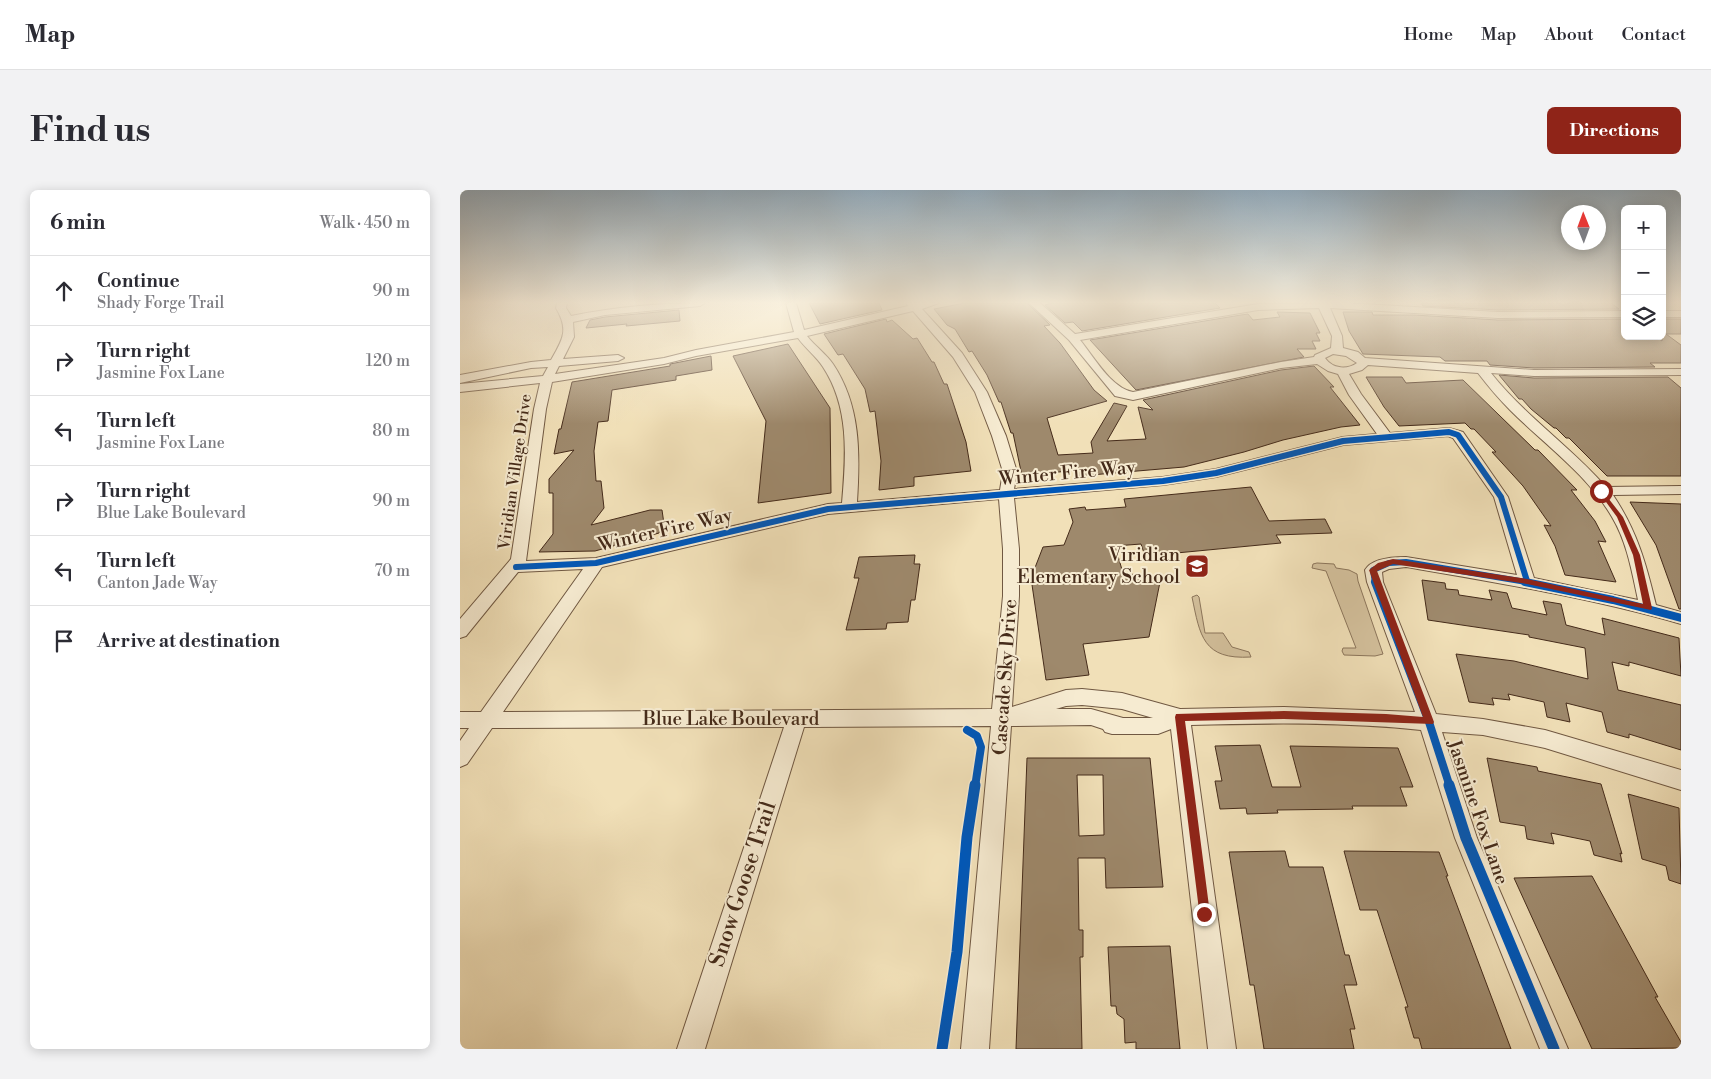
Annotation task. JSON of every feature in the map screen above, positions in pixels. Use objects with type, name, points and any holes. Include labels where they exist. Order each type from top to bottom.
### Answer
[{"type":"street","name":"Viridian Village Drive","points":[[460,631],[516,567],[519,560],[538,419],[547,379],[565,343]]},
{"type":"street","points":[[460,388],[547,379],[664,361],[751,343]]},
{"type":"street","points":[[809,343],[828,365],[842,389],[851,418],[853,454],[849,507]]},
{"type":"street","name":"Cascade Sky Drive","points":[[947,343],[958,355],[981,392],[999,436],[1010,472],[1006,495],[1011,596],[975,1049]]},
{"type":"street","points":[[1077,343],[1119,393],[1133,396],[1273,366],[1319,360],[1327,367],[1342,371],[1356,370],[1362,364],[1362,361]]},
{"type":"street","points":[[1337,343],[1337,351]]},
{"type":"street","points":[[1319,360],[1321,354],[1337,351],[1353,354],[1362,361],[1482,370],[1534,373],[1681,372]]},
{"type":"street","points":[[460,379],[518,366],[696,353]]},
{"type":"street","points":[[1482,370],[1494,387],[1571,458],[1601,491],[1620,517],[1636,555],[1648,608]]},
{"type":"street","points":[[1342,371],[1355,395],[1386,437]]},
{"type":"street","points":[[1667,372],[1681,382]]},
{"type":"street","name":"Winter Fire Way","points":[[516,567],[596,563],[828,509],[1163,481],[1216,473],[1343,441],[1449,432],[1458,435],[1501,497],[1527,581]]},
{"type":"street","points":[[1601,491],[1681,490]]},
{"type":"street","name":"Jasmine Fox Lane","points":[[1554,1049],[1466,838],[1429,722],[1373,570],[1381,565],[1393,562],[1406,562],[1527,581],[1648,608],[1681,618]]},
{"type":"street","points":[[460,758],[596,563]]},
{"type":"street","name":"Blue Lake Boulevard","points":[[460,720],[1002,718],[1066,698],[1082,697],[1122,701],[1180,717],[1284,715],[1386,718],[1483,728],[1545,738],[1681,780]]},
{"type":"street","points":[[1180,717],[1222,1049]]},
{"type":"street","name":"Blue Lake Boulevard","points":[[1002,718],[1022,725],[1158,726],[1180,717]]},
{"type":"street","name":"Snow Goose Trail","points":[[691,1049],[796,719]]},
{"type":"shaded area","points":[[1313,564],[1334,564],[1336,568],[1349,570],[1357,574],[1383,654],[1375,656],[1344,655],[1343,648],[1356,648],[1326,571],[1312,568]]},
{"type":"shaded area","points":[[1197,595],[1199,597],[1205,633],[1223,633],[1232,647],[1249,652],[1251,657],[1235,657],[1223,654],[1213,650],[1206,643],[1198,623],[1192,597]]},
{"type":"building","points":[[830,343],[920,343],[932,362],[934,362],[944,384],[947,384],[966,442],[971,471],[914,477],[914,486],[879,490],[881,461],[875,411],[870,412],[865,389],[843,354],[838,355]]},
{"type":"building","points":[[964,343],[1060,343],[1094,390],[1107,401],[1047,418],[1058,455],[1093,453],[1091,442],[1114,403],[1127,406],[1107,441],[1146,439],[1138,407],[1153,410],[1143,400],[1281,370],[1314,366],[1334,387],[1330,387],[1360,425],[1341,427],[1283,440],[1184,467],[1079,476],[1077,470],[1022,476],[1013,433],[1011,433],[1001,402],[999,402],[987,375],[972,351],[969,352]]},
{"type":"building","points":[[1093,343],[1313,343],[1316,349],[1297,349],[1304,357],[1136,390]]},
{"type":"building","points":[[1356,343],[1678,343],[1681,345],[1681,363],[1650,363],[1655,367],[1534,368],[1490,365],[1487,361],[1445,361],[1440,357],[1363,354]]},
{"type":"building","points":[[788,344],[830,408],[831,493],[758,503],[766,421],[733,356]]},
{"type":"building","points":[[711,356],[712,370],[676,376],[676,380],[612,390],[608,421],[598,422],[594,451],[596,481],[601,481],[604,508],[591,525],[650,510],[662,510],[664,524],[659,533],[595,551],[539,552],[553,534],[553,493],[549,493],[549,479],[574,450],[554,454],[572,382],[670,366],[670,364]]},
{"type":"building","points":[[1499,375],[1534,378],[1668,377],[1681,388],[1681,476],[1607,476],[1569,438],[1566,438],[1531,409],[1522,399],[1519,399]]},
{"type":"building","points":[[1366,377],[1402,377],[1406,383],[1463,380],[1535,450],[1538,450],[1577,490],[1571,490],[1595,521],[1606,542],[1598,541],[1616,582],[1565,575],[1555,546],[1544,525],[1551,526],[1523,486],[1492,452],[1496,452],[1474,429],[1471,429],[1465,423],[1399,426],[1384,407]]},
{"type":"building","points":[[1251,487],[1269,521],[1325,519],[1332,533],[1276,535],[1281,543],[1145,556],[1141,544],[1115,546],[1123,573],[1145,576],[1146,580],[1160,582],[1149,637],[1083,644],[1089,675],[1046,680],[1031,578],[1043,547],[1064,545],[1073,522],[1069,509],[1085,507],[1086,510],[1126,507],[1124,499]]},
{"type":"building","points":[[1630,502],[1681,504],[1681,609],[1679,609],[1656,545]]},
{"type":"building","points":[[915,555],[914,564],[920,564],[915,600],[911,600],[908,622],[887,623],[886,629],[846,630],[859,578],[854,578],[859,557]]},
{"type":"building","points":[[1422,580],[1445,583],[1446,589],[1458,590],[1459,595],[1492,600],[1489,590],[1507,593],[1512,608],[1547,615],[1543,601],[1561,604],[1566,625],[1605,635],[1602,618],[1679,638],[1681,676],[1629,662],[1629,666],[1612,662],[1618,690],[1681,705],[1681,750],[1629,734],[1629,738],[1607,732],[1602,712],[1566,703],[1570,722],[1547,717],[1544,702],[1508,694],[1510,700],[1492,698],[1494,705],[1469,702],[1456,654],[1514,661],[1588,679],[1585,648],[1529,637],[1529,635],[1428,620]]},
{"type":"building","points":[[1260,745],[1272,787],[1301,787],[1290,746],[1398,748],[1413,787],[1400,787],[1407,806],[1352,806],[1353,809],[1277,810],[1278,813],[1247,814],[1246,808],[1220,809],[1215,781],[1222,781],[1215,746]]},
{"type":"building","points":[[1027,758],[1150,758],[1163,887],[1106,888],[1105,858],[1078,858],[1079,930],[1083,930],[1083,957],[1080,957],[1082,1049],[1016,1049]],"holes":[[[1077,775],[1103,775],[1104,835],[1079,836]]]},
{"type":"building","points":[[1487,758],[1537,767],[1538,771],[1601,784],[1622,854],[1620,853],[1622,862],[1594,855],[1590,841],[1551,833],[1554,844],[1527,839],[1525,826],[1500,822]]},
{"type":"building","points":[[1628,794],[1679,808],[1681,884],[1669,880],[1666,866],[1642,859]]},
{"type":"building","points":[[1285,851],[1289,867],[1323,867],[1345,955],[1349,955],[1357,985],[1344,985],[1355,1029],[1350,1029],[1354,1049],[1264,1049],[1254,985],[1250,985],[1229,852]]},
{"type":"building","points":[[1344,851],[1439,852],[1448,876],[1446,876],[1511,1049],[1422,1049],[1419,1038],[1414,1038],[1405,1007],[1408,1007],[1377,910],[1360,910]]},
{"type":"building","points":[[1592,876],[1658,997],[1655,997],[1681,1042],[1681,1048],[1592,1049],[1514,878]]},
{"type":"building","points":[[1170,946],[1180,1049],[1136,1049],[1136,1042],[1125,1043],[1124,1019],[1117,1014],[1116,1006],[1111,1006],[1108,947]]},
{"type":"cycle path","points":[[516,567],[596,563],[828,509],[1163,481],[1216,473],[1343,441],[1449,432],[1458,435],[1501,497],[1527,581]]},
{"type":"cycle path","points":[[1554,1049],[1466,838],[1429,722],[1375,582],[1373,570],[1389,563],[1406,562],[1579,592],[1681,618]]},
{"type":"cycle path","points":[[942,1049],[957,952],[967,837],[981,747],[977,736],[967,730]]},
{"type":"place","name":"Viridian Elementary School","points":[[1197,566]]},
{"type":"route","points":[[1204,914],[1180,717],[1284,715],[1386,718],[1429,722],[1373,570],[1381,565],[1393,562],[1406,562],[1527,581],[1648,608],[1636,555],[1620,517],[1601,491]]}]
